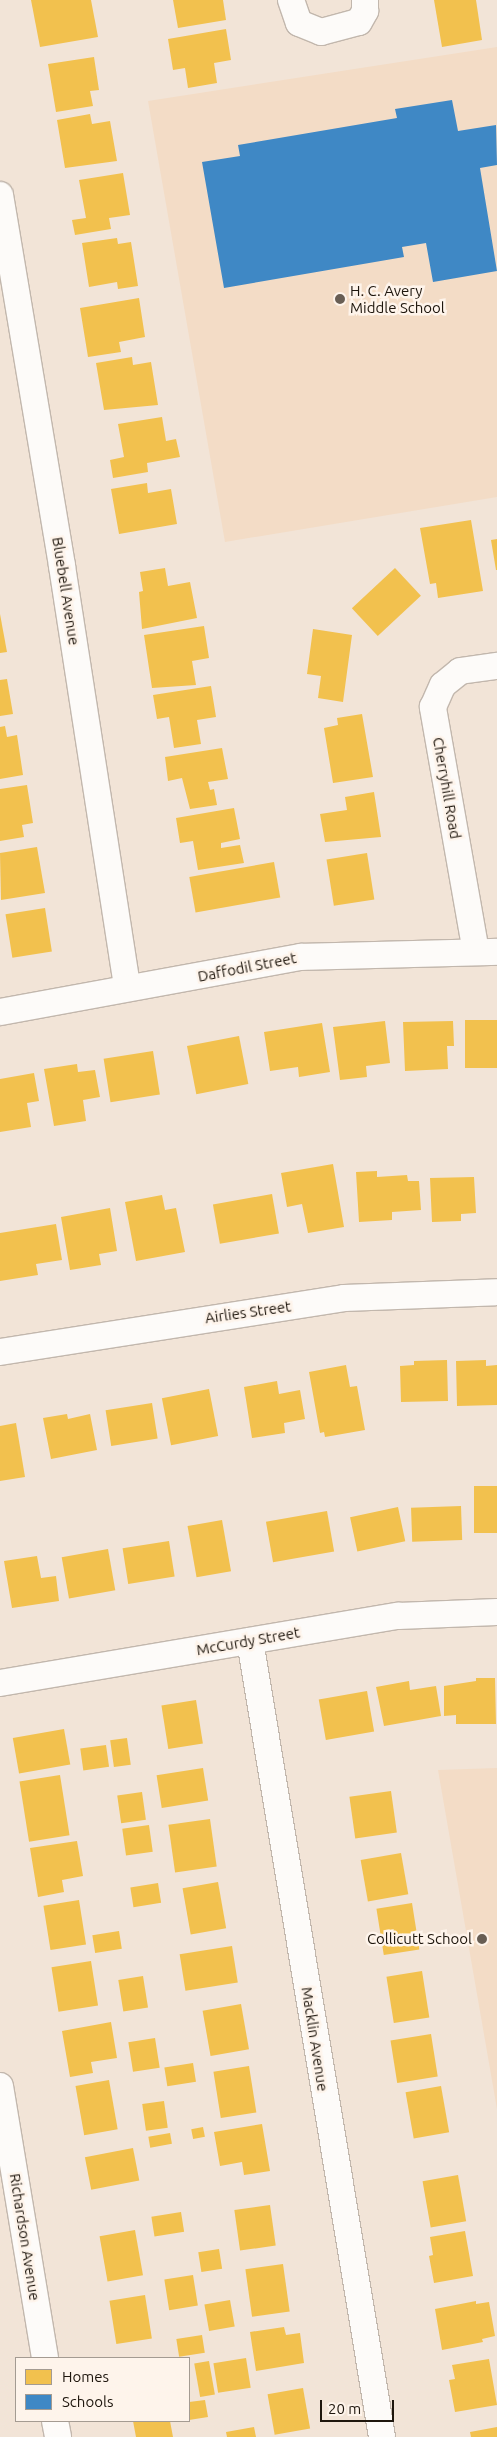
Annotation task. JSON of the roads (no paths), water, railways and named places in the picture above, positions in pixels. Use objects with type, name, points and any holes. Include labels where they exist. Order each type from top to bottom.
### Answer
[{"type":"street","points":[[291,0],[299,23],[321,32],[359,22],[365,11],[365,0]]},
{"type":"street","name":"Bluebell Avenue","points":[[0,195],[62,566],[127,988]]},
{"type":"street","name":"Cherryhill Road","points":[[487,952],[433,707],[443,685],[460,671],[497,666]]},
{"type":"street","name":"Daffodil Street","points":[[0,1012],[301,957],[487,952]]},
{"type":"street","name":"Airlies Street","points":[[0,1352],[344,1298],[497,1292]]},
{"type":"street","name":"McCurdy Street","points":[[0,1683],[398,1616],[497,1612]]},
{"type":"street","name":"Macklin Avenue","points":[[250,1641],[382,2437]]},
{"type":"street","name":"Richardson Avenue","points":[[0,2086],[45,2357]]},
{"type":"street","points":[[55,2422],[58,2437]]},
{"type":"place","name":"H. C. Avery Middle School","points":[[340,299]]},
{"type":"place","name":"Collicutt School","points":[[482,1939]]}]
